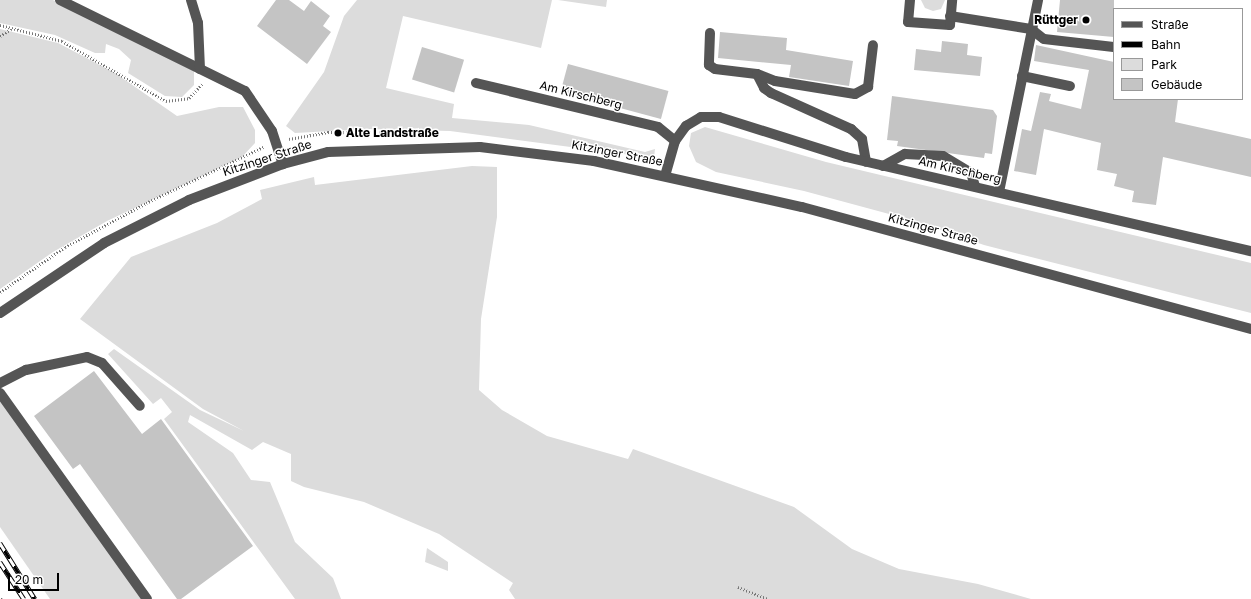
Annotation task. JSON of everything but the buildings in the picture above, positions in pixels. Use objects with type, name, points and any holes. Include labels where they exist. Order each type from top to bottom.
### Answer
[{"type":"street","points":[[60,0],[245,91],[254,100],[272,131],[283,164]]},
{"type":"street","points":[[191,0],[198,23],[204,71]]},
{"type":"street","points":[[910,0],[908,22],[950,25],[952,0]]},
{"type":"street","points":[[999,192],[1038,0]]},
{"type":"street","points":[[950,16],[1031,29],[1044,38],[1113,47]]},
{"type":"street","points":[[710,33],[709,65],[715,69],[758,74],[775,81],[855,94],[868,87],[872,45]]},
{"type":"street","points":[[758,74],[764,88],[772,93],[857,134],[866,148],[866,162]]},
{"type":"street","points":[[1022,76],[1070,86]]},
{"type":"street","name":"Am Kirschberg","points":[[476,82],[658,127],[675,141]]},
{"type":"street","name":"Am Kirschberg","points":[[664,176],[675,141],[686,126],[701,117],[719,116],[866,162],[1251,251]]},
{"type":"street","name":"Kitzinger Straße","points":[[0,313],[104,243],[189,200],[283,164],[308,157],[380,148],[480,147],[543,152],[664,176],[802,207],[1251,329]]},
{"type":"street","points":[[883,166],[905,154],[943,156],[971,173],[975,186]]},
{"type":"street","points":[[0,383],[26,370],[86,357],[102,363],[140,406]]},
{"type":"street","points":[[0,394],[147,599]]},
{"type":"path","points":[[0,25],[62,41],[166,101],[189,98],[204,71]]},
{"type":"path","points":[[0,36],[12,29]]},
{"type":"path","points":[[738,587],[768,599]]},
{"type":"green space","points":[[0,0],[53,0],[194,71],[194,85],[182,97],[165,96],[128,73],[131,60],[119,49],[106,44],[105,53],[95,53],[55,35],[0,23]]},
{"type":"green space","points":[[357,0],[552,0],[541,48],[403,16],[386,88],[454,104],[452,118],[529,125],[645,152],[655,149],[654,158],[450,131],[368,129],[295,133],[286,126],[324,72],[344,16]]},
{"type":"green space","points":[[558,0],[607,0],[606,7]]},
{"type":"green space","points":[[921,0],[945,0],[941,9],[933,11],[925,8]]},
{"type":"green space","points":[[0,29],[58,43],[115,73],[177,116],[219,107],[243,107],[255,130],[255,143],[242,157],[107,221],[53,252],[0,289]]},
{"type":"green space","points":[[705,127],[826,162],[1251,263],[1251,313],[984,245],[915,221],[804,191],[716,172],[696,162],[689,146],[691,133]]},
{"type":"green space","points":[[472,166],[497,167],[497,217],[481,319],[479,390],[502,410],[547,436],[628,459],[633,449],[794,507],[852,549],[899,569],[978,584],[1031,599],[515,599],[509,590],[513,583],[439,534],[364,502],[304,487],[291,481],[291,454],[263,442],[252,450],[190,415],[188,422],[233,453],[251,480],[270,482],[295,542],[333,578],[341,599],[295,599],[164,419],[172,412],[161,398],[153,404],[108,354],[114,349],[200,410],[244,431],[203,409],[80,319],[131,257],[217,223],[262,199],[260,190],[314,177],[315,185]]},
{"type":"green space","points":[[0,397],[145,599],[50,599],[0,527]]},
{"type":"green space","points":[[427,548],[448,562],[448,571],[425,562]]},
{"type":"railway","points":[[0,543],[35,599]]},
{"type":"railway","points":[[0,562],[24,599]]},
{"type":"place","name":"Rüttger","points":[[1086,20]]},
{"type":"place","name":"Alte Landstraße","points":[[338,133]]}]
